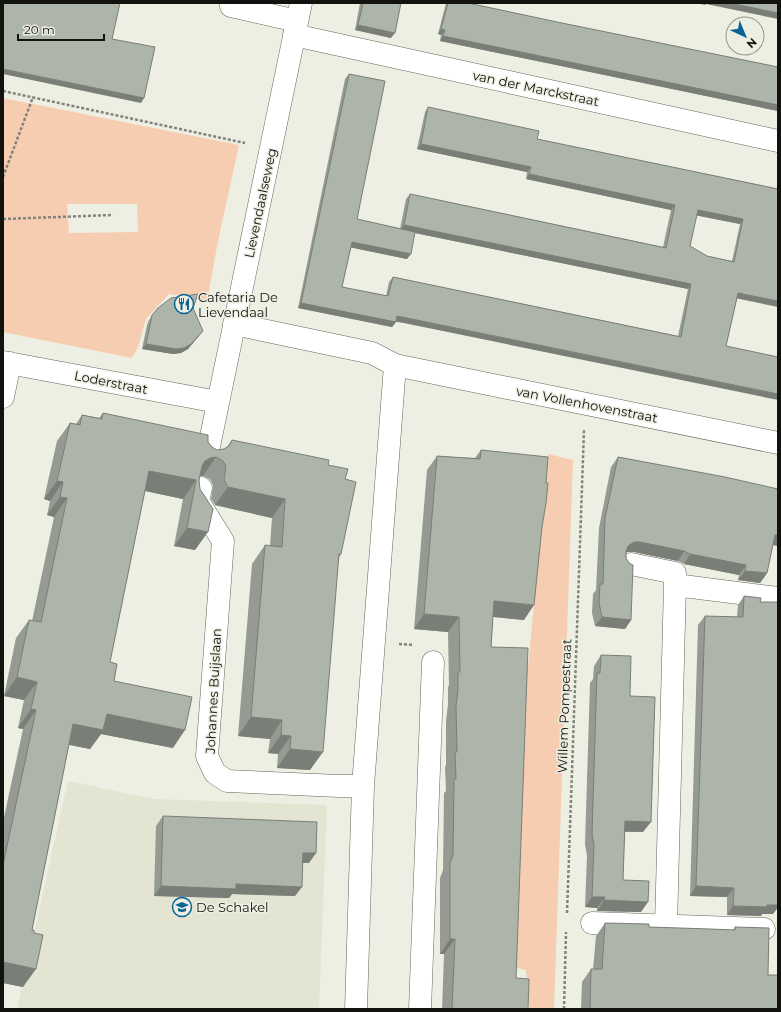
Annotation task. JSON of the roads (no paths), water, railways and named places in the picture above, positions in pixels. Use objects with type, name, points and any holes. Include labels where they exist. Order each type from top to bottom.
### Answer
[{"type":"street","name":"van der Marckstraat","points":[[231,6],[297,19],[778,141]]},
{"type":"street","name":"Lievendaalseweg","points":[[218,402],[297,19]]},
{"type":"street","points":[[234,324],[372,353],[396,365],[363,786],[356,1009]]},
{"type":"street","points":[[3,397],[7,362]]},
{"type":"street","name":"Loderstraat","points":[[7,362],[218,402]]},
{"type":"street","name":"van Vollenhovenstraat","points":[[396,365],[778,443]]},
{"type":"street","points":[[207,456],[218,402]]},
{"type":"street","name":"Johannes Buijslaan","points":[[200,488],[198,500],[223,541],[206,756],[215,773],[227,781],[363,786]]},
{"type":"street","points":[[630,564],[675,573],[666,926]]},
{"type":"street","points":[[674,586],[778,598]]},
{"type":"street","points":[[420,1009],[433,662]]},
{"type":"street","points":[[592,923],[768,930]]},
{"type":"place","name":"Cafetaria De Lievendaal","points":[[184,304]]},
{"type":"place","name":"De Schakel","points":[[182,907]]}]
